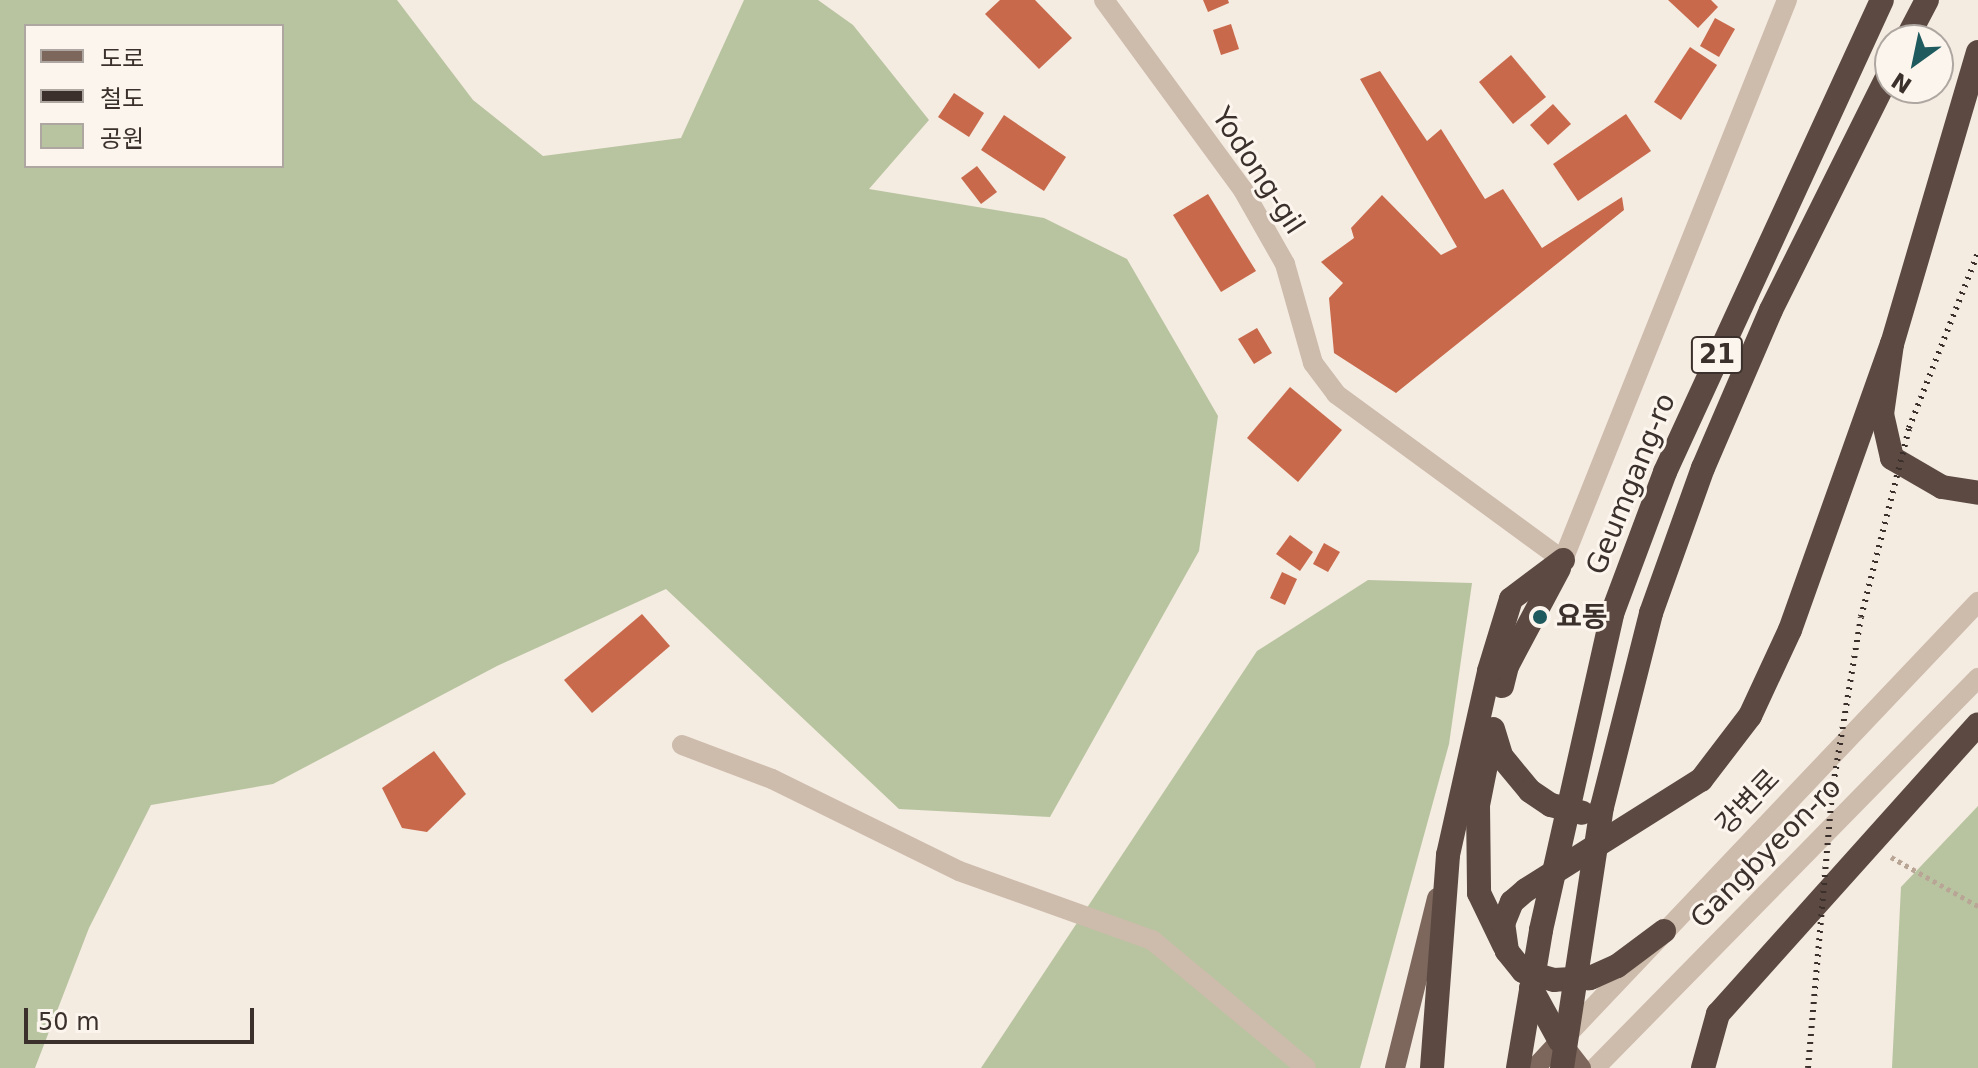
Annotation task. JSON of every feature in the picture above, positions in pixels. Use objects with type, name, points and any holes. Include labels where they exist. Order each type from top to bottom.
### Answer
[{"type":"highway","name":"Geumgang-ro","points":[[1518,1068],[1541,930],[1585,723],[1612,614],[1665,472],[1882,0]]},
{"type":"highway","points":[[1914,24],[1927,0]]},
{"type":"highway","points":[[1507,951],[1503,924],[1512,902],[1526,890],[1663,808],[1701,780],[1750,716],[1790,630],[1892,344],[1978,52]]},
{"type":"highway","name":"21","points":[[1562,1068],[1602,807],[1651,613],[1703,468],[1777,296],[1874,103]]},
{"type":"highway","points":[[1892,344],[1882,414],[1892,458],[1942,487],[1978,493]]},
{"type":"highway","points":[[1432,1068],[1432,1024],[1448,855],[1489,671],[1511,599],[1563,560]]},
{"type":"highway","points":[[1560,1041],[1523,971],[1489,923],[1479,893],[1478,805],[1507,666],[1563,560]]},
{"type":"highway","points":[[1489,671],[1493,728],[1501,756],[1530,791],[1551,805],[1621,818],[1663,808]]},
{"type":"highway","points":[[1703,1068],[1718,1014],[1978,724]]},
{"type":"highway","points":[[1523,971],[1554,980],[1590,978],[1617,966],[1664,931]]},
{"type":"main road","points":[[1395,1068],[1448,855]]},
{"type":"main road","points":[[1432,1024],[1444,1068]]},
{"type":"main road","points":[[1535,1068],[1560,1041],[1581,1068]]},
{"type":"street","name":"Yodong-gil","points":[[1104,0],[1243,190],[1285,264],[1313,363],[1336,394],[1563,560]]},
{"type":"street","points":[[1563,560],[1787,0]]},
{"type":"street","name":"강변로","points":[[1560,1041],[1978,602]]},
{"type":"street","name":"Gangbyeon-ro","points":[[1595,1068],[1978,678]]},
{"type":"street","points":[[682,745],[772,779],[959,871],[1152,940],[1306,1068]]},
{"type":"path","points":[[1869,845],[1978,906]]},
{"type":"green space","points":[[0,0],[397,0],[473,100],[543,156],[681,138],[744,0],[818,0],[853,25],[929,120],[869,189],[1044,218],[1127,259],[1218,416],[1199,551],[1050,817],[899,809],[666,589],[497,666],[273,784],[151,805],[89,928],[35,1068],[0,1068]]},
{"type":"green space","points":[[1368,580],[1472,583],[1449,744],[1360,1068],[981,1068],[1257,651]]},
{"type":"green space","points":[[1978,806],[1978,1068],[1892,1068],[1901,887]]},
{"type":"building","points":[[1000,0],[1035,0],[1072,38],[1039,69],[985,14]]},
{"type":"building","points":[[1203,0],[1228,0],[1229,3],[1208,12]]},
{"type":"building","points":[[1668,0],[1711,0],[1718,7],[1698,28]]},
{"type":"building","points":[[1715,18],[1735,29],[1719,57],[1700,46]]},
{"type":"building","points":[[1231,24],[1239,49],[1221,55],[1213,30]]},
{"type":"building","points":[[1690,47],[1717,65],[1681,120],[1654,102]]},
{"type":"building","points":[[1511,55],[1546,97],[1513,124],[1479,82]]},
{"type":"building","points":[[1380,71],[1427,141],[1441,129],[1485,199],[1503,189],[1542,248],[1622,197],[1624,210],[1396,393],[1334,353],[1329,298],[1343,283],[1321,262],[1354,238],[1351,228],[1382,195],[1441,255],[1457,247],[1360,79]]},
{"type":"building","points":[[954,93],[984,113],[969,137],[938,117]]},
{"type":"building","points":[[1553,104],[1571,124],[1548,145],[1530,125]]},
{"type":"building","points":[[1626,114],[1651,151],[1578,201],[1553,164]]},
{"type":"building","points":[[1004,115],[1066,157],[1044,191],[981,150]]},
{"type":"building","points":[[977,166],[997,192],[981,204],[961,178]]},
{"type":"building","points":[[1208,194],[1256,271],[1221,292],[1173,215]]},
{"type":"building","points":[[1257,328],[1272,353],[1254,364],[1238,339]]},
{"type":"building","points":[[1290,387],[1342,430],[1298,482],[1247,438]]},
{"type":"building","points":[[1290,535],[1313,552],[1300,571],[1276,554]]},
{"type":"building","points":[[1324,543],[1340,552],[1328,572],[1313,564]]},
{"type":"building","points":[[1282,572],[1297,579],[1285,605],[1270,598]]},
{"type":"building","points":[[642,614],[670,646],[592,713],[564,680]]},
{"type":"building","points":[[434,751],[466,794],[427,832],[402,828],[382,788]]},
{"type":"railway","points":[[1808,1068],[1832,792],[1861,617],[1909,428],[1978,253]]},
{"type":"place","name":"요동","points":[[1540,617]]}]
